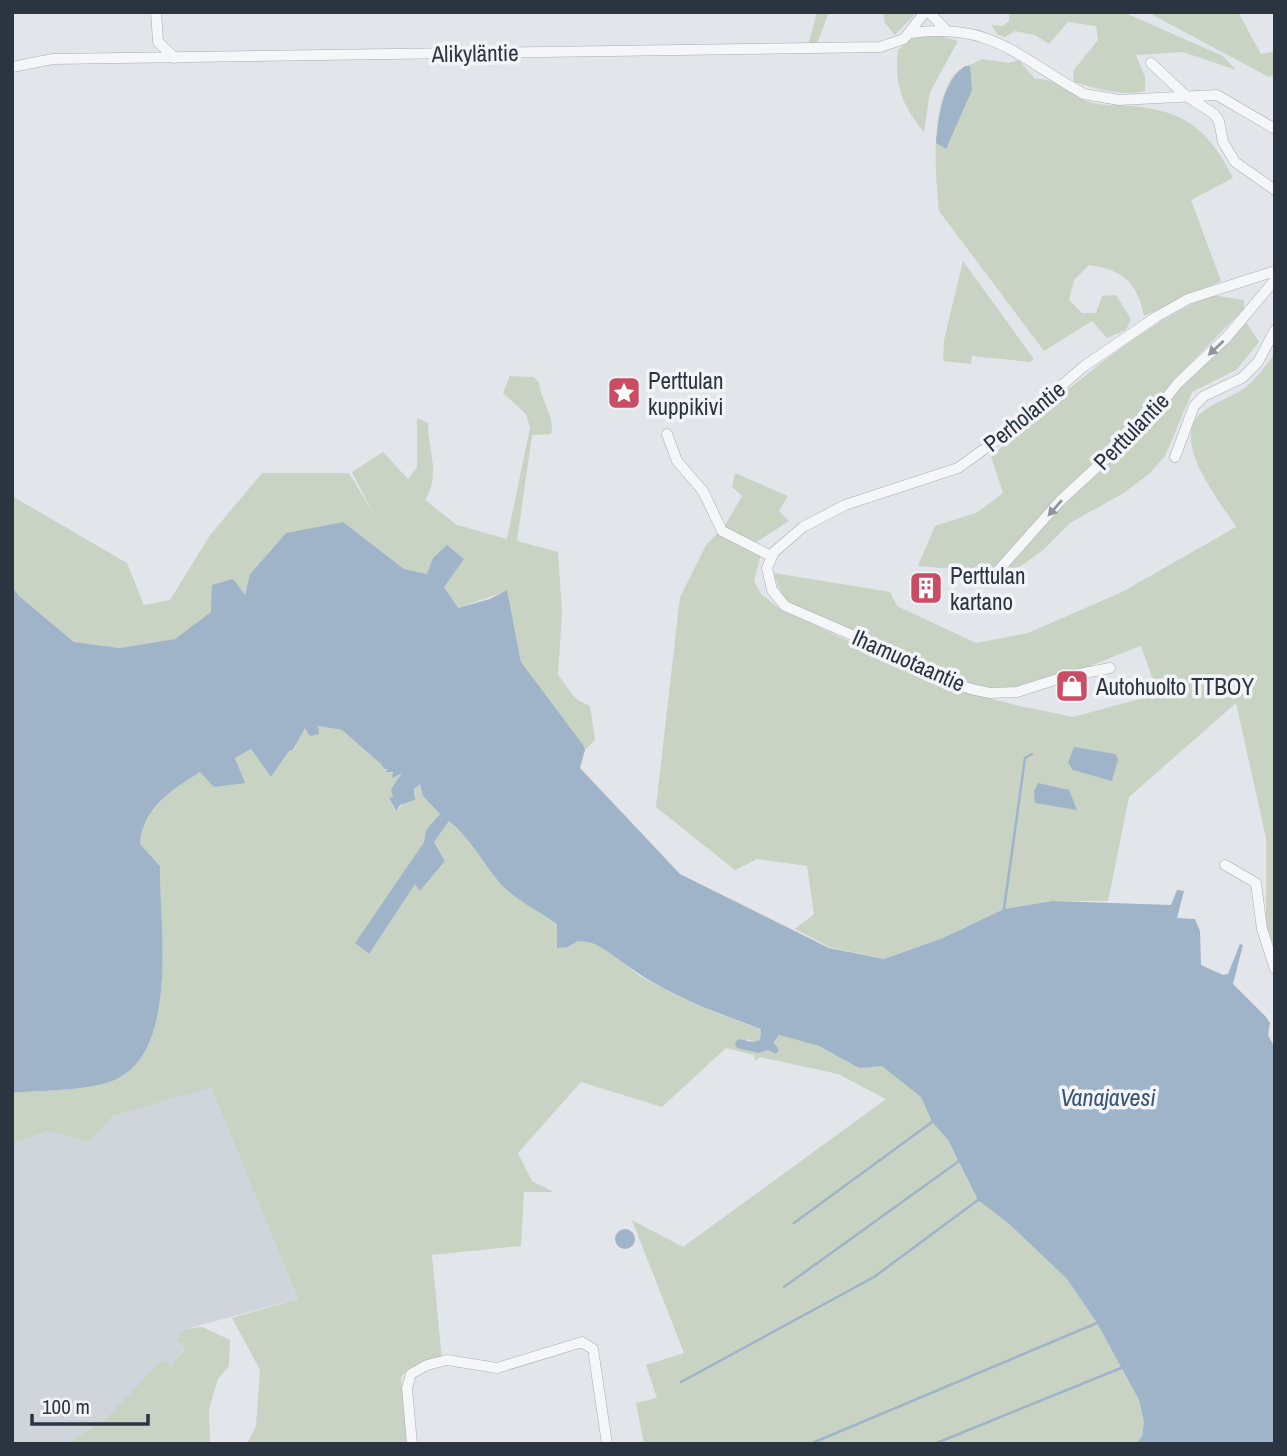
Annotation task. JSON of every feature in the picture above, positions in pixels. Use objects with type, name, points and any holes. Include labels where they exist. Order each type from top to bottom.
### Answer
[{"type":"street","points":[[156,12],[158,42],[175,58]]},
{"type":"street","points":[[927,12],[945,29]]},
{"type":"street","name":"Alikyläntie","points":[[12,67],[52,58],[880,47],[904,39],[927,12]]},
{"type":"street","points":[[909,33],[945,29],[993,39],[1054,78],[1100,99],[1141,100],[1217,94],[1275,129]]},
{"type":"street","points":[[1151,63],[1185,95],[1219,121],[1223,142],[1235,162],[1275,190]]},
{"type":"street","name":"Perholantie","points":[[771,556],[803,527],[845,505],[958,468],[1012,429],[1083,367],[1182,302],[1275,271]]},
{"type":"street","name":"Perttulantie","points":[[988,582],[1060,501],[1150,418],[1178,383],[1227,337],[1275,280]]},
{"type":"street","name":"Perttulantie","points":[[1175,457],[1194,406],[1204,396],[1242,378],[1258,362],[1275,330]]},
{"type":"street","points":[[667,434],[677,461],[702,491],[722,531],[771,556]]},
{"type":"street","name":"Ihamuotaantie","points":[[771,556],[767,568],[778,598],[798,613],[852,635],[929,674],[971,689],[990,693],[1017,692],[1064,677],[1110,668]]},
{"type":"street","points":[[1225,865],[1256,883],[1262,929],[1275,969]]},
{"type":"street","points":[[412,1444],[407,1388],[408,1380],[416,1370],[447,1360],[497,1368],[582,1342],[593,1349],[607,1444]]},
{"type":"shaded area","points":[[211,1086],[298,1299],[186,1329],[185,1347],[171,1365],[162,1360],[105,1419],[66,1444],[12,1444],[12,1144],[49,1131],[88,1142],[113,1116]]},
{"type":"green space","points":[[817,12],[829,12],[817,44],[808,45]]},
{"type":"green space","points":[[883,12],[917,12],[895,35],[885,23]]},
{"type":"green space","points":[[1009,12],[1123,12],[1223,56],[1236,70],[1183,52],[1136,55],[1145,77],[1145,91],[1118,93],[1101,90],[1074,82],[1073,71],[1098,40],[1096,26],[1068,22],[1049,44],[1035,35],[1015,31],[1005,37],[998,35],[991,25],[1003,26],[1009,21]]},
{"type":"green space","points":[[1147,12],[1238,12],[1261,54],[1275,51],[1275,74],[1269,77]]},
{"type":"green space","points":[[933,34],[958,41],[930,92],[924,132],[910,113],[901,94],[897,74],[898,50],[914,37]]},
{"type":"green space","points":[[982,59],[1009,63],[1019,60],[1035,79],[1049,81],[1089,102],[1133,106],[1168,113],[1194,126],[1205,136],[1215,147],[1233,178],[1191,200],[1221,281],[1144,316],[1137,294],[1127,280],[1111,270],[1089,265],[1074,280],[1069,300],[1082,313],[1096,313],[1102,296],[1116,295],[1131,319],[1126,330],[1107,338],[1092,321],[1044,351],[939,211],[936,141],[941,104],[954,75]]},
{"type":"green space","points":[[963,261],[1034,359],[1030,362],[972,356],[971,364],[943,361],[944,340]]},
{"type":"green space","points":[[1211,295],[1244,300],[1244,309],[1169,385],[1146,415],[1065,489],[990,572],[918,566],[935,526],[978,512],[1003,493],[991,456],[1123,347],[1151,327]]},
{"type":"green space","points":[[1246,322],[1259,342],[1236,370],[1192,392],[1165,456],[1149,474],[1122,494],[1070,523],[1043,550],[1014,571],[1005,568],[1111,456]]},
{"type":"green space","points":[[1275,354],[1275,948],[1266,926],[1266,838],[1236,703],[1129,797],[1108,901],[1052,901],[1004,909],[943,938],[884,959],[829,947],[795,929],[814,914],[807,866],[757,859],[735,870],[656,807],[680,597],[706,545],[724,527],[742,496],[732,487],[735,473],[788,496],[779,511],[789,521],[755,543],[763,547],[754,581],[761,594],[780,609],[952,689],[1073,717],[1158,694],[1141,646],[1039,683],[1004,689],[983,688],[938,675],[851,630],[800,610],[784,596],[774,573],[890,592],[897,606],[976,643],[1028,633],[1122,592],[1236,527],[1201,472],[1191,441],[1192,427],[1204,411],[1250,384]]},
{"type":"green space","points":[[510,376],[533,377],[539,382],[550,415],[551,434],[532,435],[517,541],[558,552],[562,612],[558,675],[576,699],[590,706],[595,740],[585,750],[521,662],[507,591],[458,608],[443,587],[427,574],[404,569],[343,522],[286,533],[250,574],[245,595],[241,593],[175,639],[120,648],[74,642],[19,596],[12,586],[12,496],[127,563],[144,605],[170,600],[210,535],[262,473],[349,473],[373,513],[352,472],[383,452],[408,479],[417,467],[417,418],[428,423],[433,472],[425,500],[457,525],[507,539],[530,428],[526,414],[503,393]]},
{"type":"green space","points":[[305,727],[342,730],[381,763],[383,769],[395,774],[403,772],[394,798],[389,798],[395,811],[416,794],[414,789],[420,784],[423,796],[440,814],[426,830],[424,842],[355,943],[369,954],[415,883],[420,891],[445,861],[434,842],[449,821],[504,887],[557,924],[557,948],[569,947],[578,941],[597,945],[638,975],[661,987],[703,1007],[761,1029],[760,1040],[753,1042],[748,1039],[737,1048],[774,1045],[779,1035],[819,1046],[859,1068],[882,1065],[921,1097],[932,1122],[948,1140],[978,1200],[1008,1223],[1067,1279],[1097,1323],[1139,1400],[1144,1422],[1142,1436],[1136,1444],[644,1444],[636,1403],[657,1398],[646,1365],[684,1353],[632,1220],[683,1247],[886,1099],[838,1074],[760,1057],[755,1061],[754,1055],[726,1048],[662,1107],[581,1082],[518,1153],[532,1181],[554,1192],[524,1192],[521,1246],[432,1255],[442,1360],[409,1369],[401,1378],[407,1444],[247,1444],[256,1426],[260,1370],[232,1318],[298,1299],[211,1087],[113,1116],[88,1142],[49,1131],[12,1144],[12,1093],[92,1086],[103,1084],[128,1072],[146,1050],[156,1022],[161,990],[163,956],[160,866],[140,844],[147,820],[169,793],[200,771],[244,783],[235,757],[251,749],[271,777],[289,751],[294,750]]},
{"type":"green space","points":[[202,1327],[230,1340],[229,1366],[218,1379],[209,1409],[210,1444],[66,1444],[105,1419],[162,1360],[171,1365],[185,1348],[177,1340],[186,1329]]},
{"type":"water","points":[[965,66],[970,66],[972,90],[946,149],[936,143],[940,111],[951,81]]},
{"type":"water","name":"Vanajavesi","points":[[343,522],[404,569],[427,574],[433,558],[447,545],[464,559],[444,587],[458,608],[490,599],[507,590],[521,662],[583,745],[585,750],[580,768],[680,874],[829,948],[884,959],[943,938],[1004,909],[1052,901],[1171,905],[1177,890],[1184,891],[1177,918],[1195,919],[1200,931],[1201,965],[1223,975],[1228,974],[1240,944],[1243,945],[1233,984],[1270,1023],[1268,1035],[1275,1048],[1275,1444],[1136,1444],[1142,1436],[1144,1422],[1139,1400],[1097,1323],[1067,1279],[1008,1223],[978,1200],[948,1140],[932,1122],[921,1097],[882,1066],[859,1068],[819,1046],[779,1035],[774,1043],[779,1050],[776,1054],[768,1050],[759,1053],[737,1048],[735,1044],[738,1039],[753,1042],[760,1040],[761,1029],[673,993],[640,975],[597,945],[578,941],[568,947],[557,948],[557,924],[504,887],[449,821],[434,842],[445,861],[420,891],[415,884],[369,954],[355,943],[424,842],[426,830],[440,814],[423,796],[420,784],[414,789],[415,800],[400,805],[396,811],[389,798],[393,797],[391,789],[402,773],[392,778],[393,772],[386,772],[387,769],[342,730],[318,726],[319,734],[310,736],[305,728],[293,750],[289,751],[271,777],[251,749],[235,758],[245,783],[214,787],[200,772],[160,801],[147,820],[140,844],[160,866],[163,956],[156,1022],[146,1050],[128,1072],[103,1084],[12,1093],[12,586],[19,596],[74,642],[120,648],[175,639],[211,612],[212,585],[233,579],[245,595],[250,574],[286,533]]},
{"type":"water","points":[[1074,747],[1115,754],[1118,759],[1112,781],[1073,770],[1068,763]]},
{"type":"water","points":[[1038,783],[1069,790],[1077,810],[1035,803],[1034,791]]},
{"type":"water","points":[[625,1229],[632,1232],[635,1239],[632,1246],[625,1249],[618,1246],[615,1239],[618,1232]]},
{"type":"waterway","points":[[1004,909],[1025,758],[1032,754]]},
{"type":"waterway","points":[[794,1223],[932,1122]]},
{"type":"waterway","points":[[784,1287],[959,1161]]},
{"type":"waterway","points":[[681,1382],[874,1277],[978,1200]]},
{"type":"waterway","points":[[810,1444],[1097,1323]]},
{"type":"waterway","points":[[934,1444],[1121,1368]]},
{"type":"place","name":"Perttulan kuppikivi","points":[[624,393]]},
{"type":"place","name":"Perttulan kartano","points":[[926,588]]},
{"type":"place","name":"Autohuolto TTBOY","points":[[1072,686]]}]
